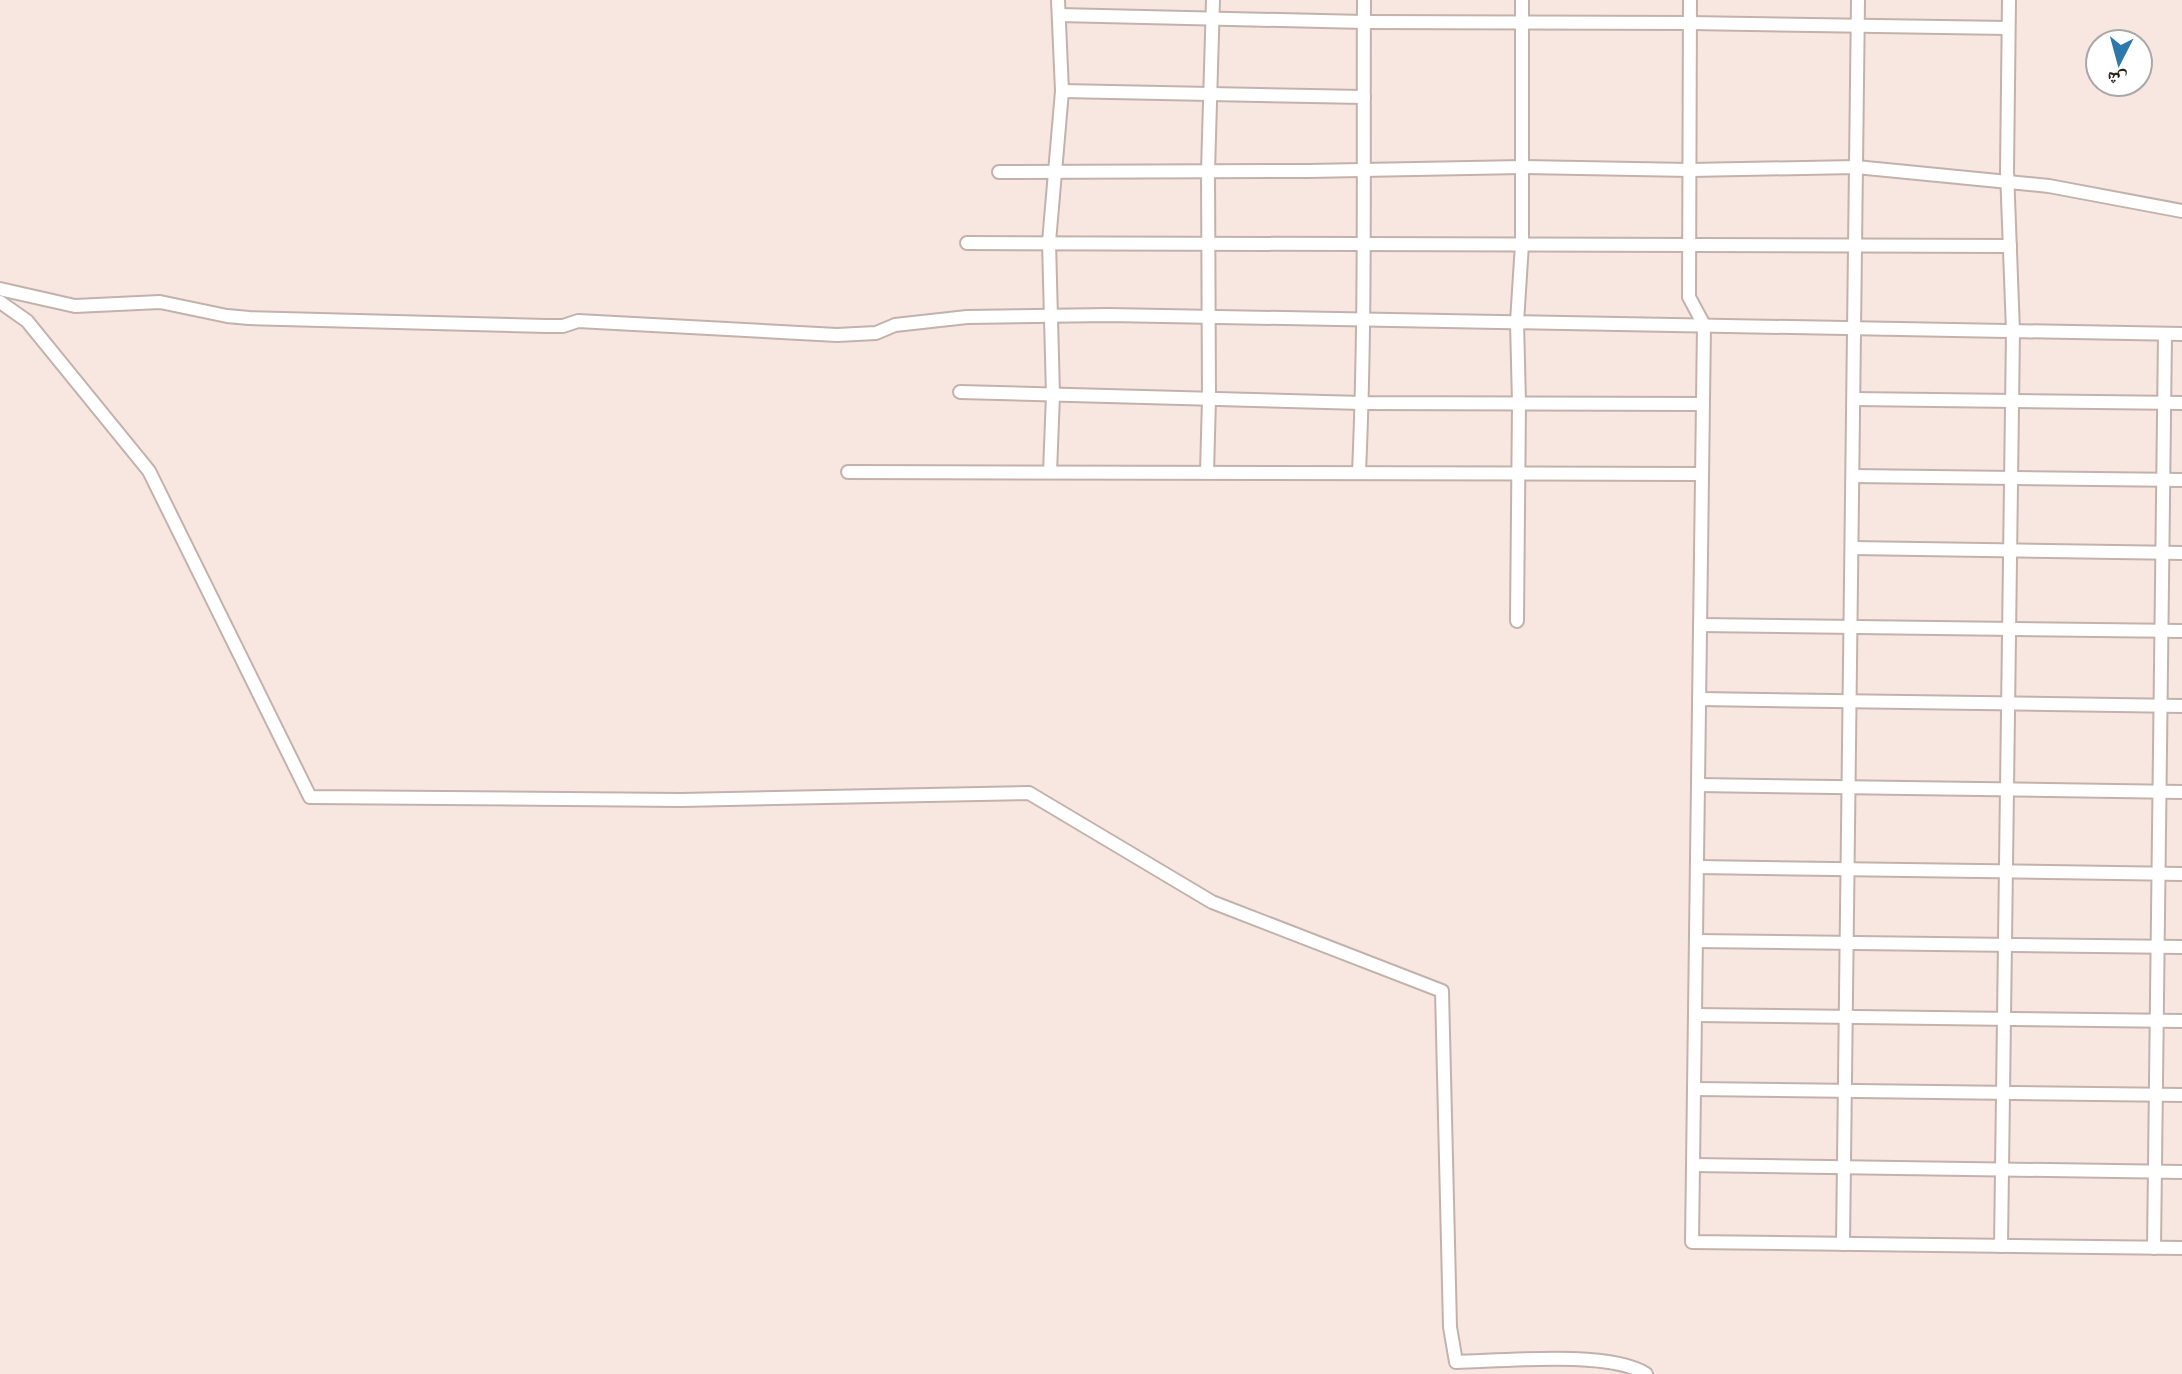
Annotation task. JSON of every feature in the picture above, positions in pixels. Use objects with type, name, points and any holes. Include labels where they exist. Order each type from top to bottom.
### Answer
[{"type":"street","points":[[1050,472],[1053,395],[1049,242],[1062,90],[1058,0]]},
{"type":"street","points":[[1207,472],[1208,171],[1213,0]]},
{"type":"street","points":[[1359,472],[1365,244],[1364,0]]},
{"type":"street","points":[[1517,621],[1517,322],[1522,244],[1522,0]]},
{"type":"street","points":[[1690,0],[1689,297],[1704,325],[1692,1242],[2182,1248]]},
{"type":"street","points":[[1843,1244],[1858,0]]},
{"type":"street","points":[[2001,1246],[2013,331],[2007,181],[2009,0]]},
{"type":"street","points":[[1059,15],[1364,22],[2008,28]]},
{"type":"street","points":[[1062,90],[1364,97]]},
{"type":"street","points":[[999,172],[1856,167],[2049,186],[2182,211]]},
{"type":"street","points":[[967,243],[2010,246]]},
{"type":"street","points":[[0,289],[75,306],[160,302],[249,318],[546,326],[563,326],[579,321],[836,335],[876,333],[895,325],[967,317],[1052,316],[2182,334]]},
{"type":"street","points":[[0,302],[27,321],[149,471],[310,797],[681,800],[1029,793],[1212,901],[1442,991],[1450,1327],[1456,1362],[1570,1359],[1625,1364],[1646,1374]]},
{"type":"street","points":[[2154,1248],[2165,334]]},
{"type":"street","points":[[960,392],[1362,403],[1703,404]]},
{"type":"street","points":[[1854,399],[2182,403]]},
{"type":"street","points":[[848,472],[1702,474]]},
{"type":"street","points":[[1853,476],[2182,480]]},
{"type":"street","points":[[1852,548],[2182,553]]},
{"type":"street","points":[[1700,625],[2182,631]]},
{"type":"street","points":[[1699,699],[2182,706]]},
{"type":"street","points":[[1698,785],[2182,792]]},
{"type":"street","points":[[1697,867],[2182,874]]},
{"type":"street","points":[[1696,941],[2182,947]]},
{"type":"street","points":[[1695,1015],[2182,1021]]},
{"type":"street","points":[[1694,1089],[2182,1095]]},
{"type":"street","points":[[1693,1165],[2182,1172]]}]
